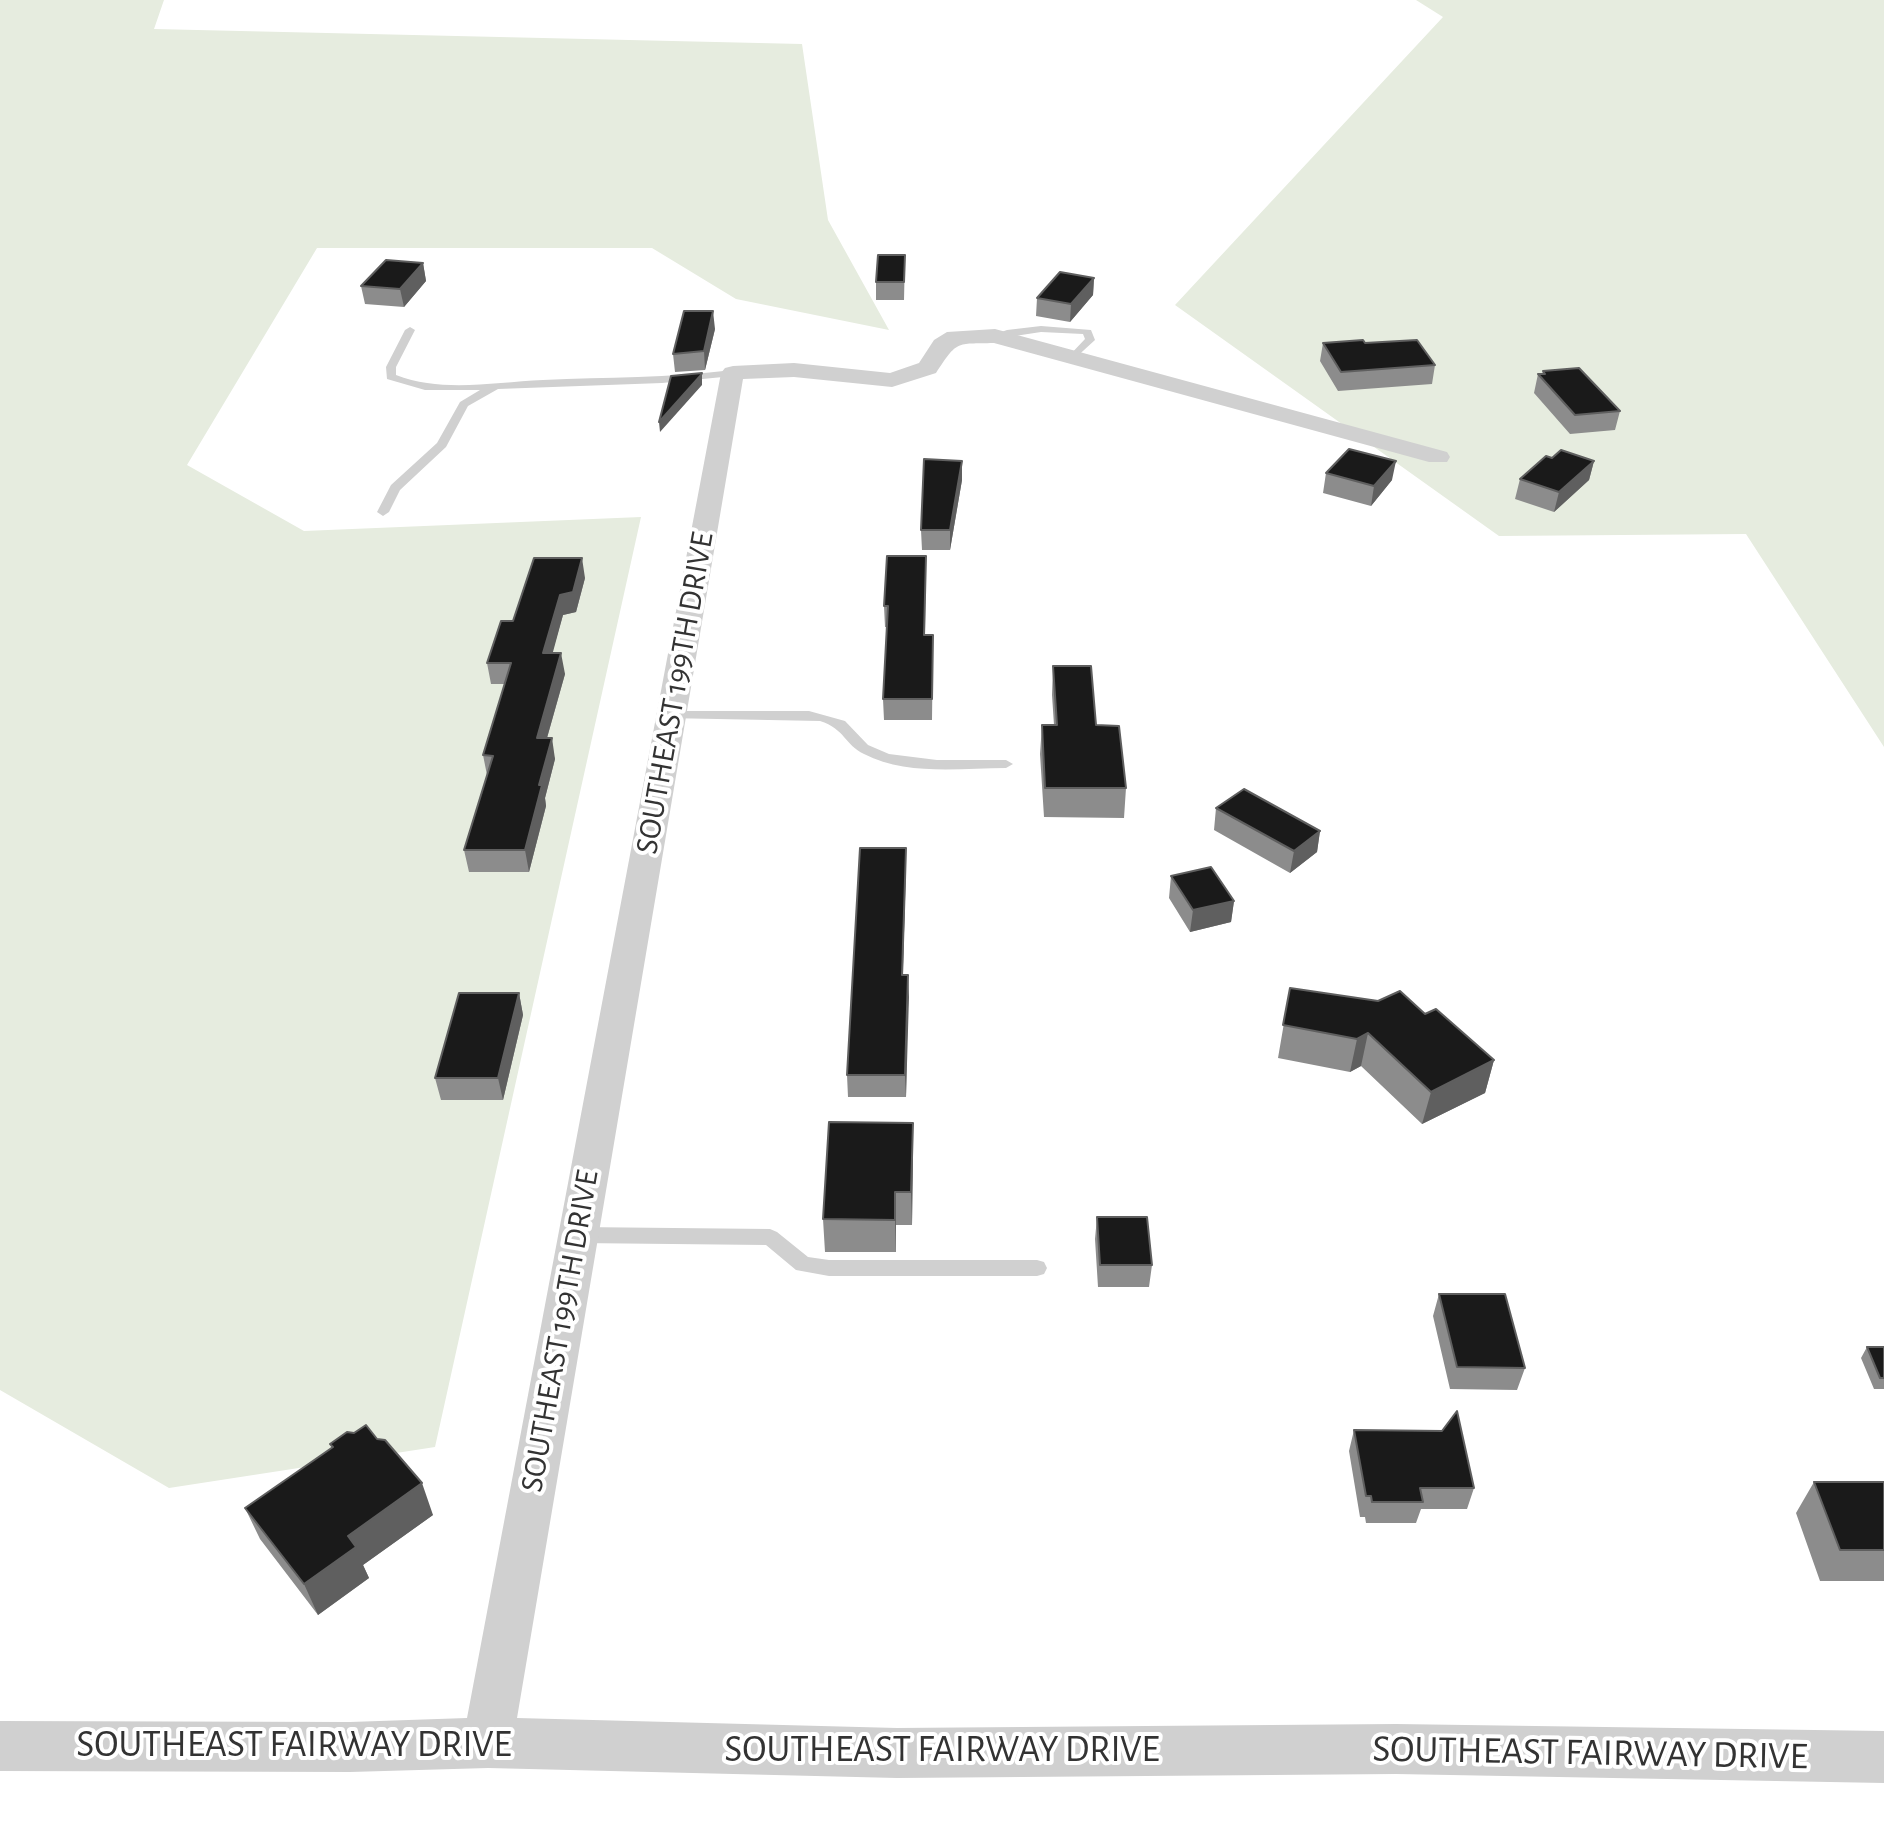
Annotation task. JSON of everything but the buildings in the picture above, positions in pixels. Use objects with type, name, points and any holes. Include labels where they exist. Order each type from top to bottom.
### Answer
[{"type":"street","points":[[733,373],[794,370],[892,380],[928,368],[942,345],[955,337],[995,336],[1438,457]]},
{"type":"street","name":"SOUTHEAST 199TH DRIVE","points":[[488,1743],[576,1235],[733,373]]},
{"type":"street","name":"SOUTHEAST FAIRWAY DRIVE","points":[[0,1746],[350,1747],[488,1743],[897,1753],[1396,1749],[1884,1757]]},
{"type":"lane","points":[[410,330],[391,367],[391,377],[404,384],[499,385],[675,379],[733,373]]},
{"type":"lane","points":[[383,512],[395,488],[442,445],[464,404],[499,385]]},
{"type":"lane","points":[[671,715],[809,715],[846,727],[859,746],[871,752],[899,759],[1006,764]]},
{"type":"lane","points":[[576,1235],[770,1237],[803,1264],[829,1268],[1037,1268]]},
{"type":"shaded area","points":[[0,0],[164,0],[154,29],[802,44],[828,220],[889,330],[736,299],[652,248],[317,248],[187,465],[304,531],[641,517],[435,1447],[169,1488],[0,1390]]},
{"type":"shaded area","points":[[1416,0],[1884,0],[1884,747],[1746,534],[1499,536],[1175,305],[1443,17]]}]
